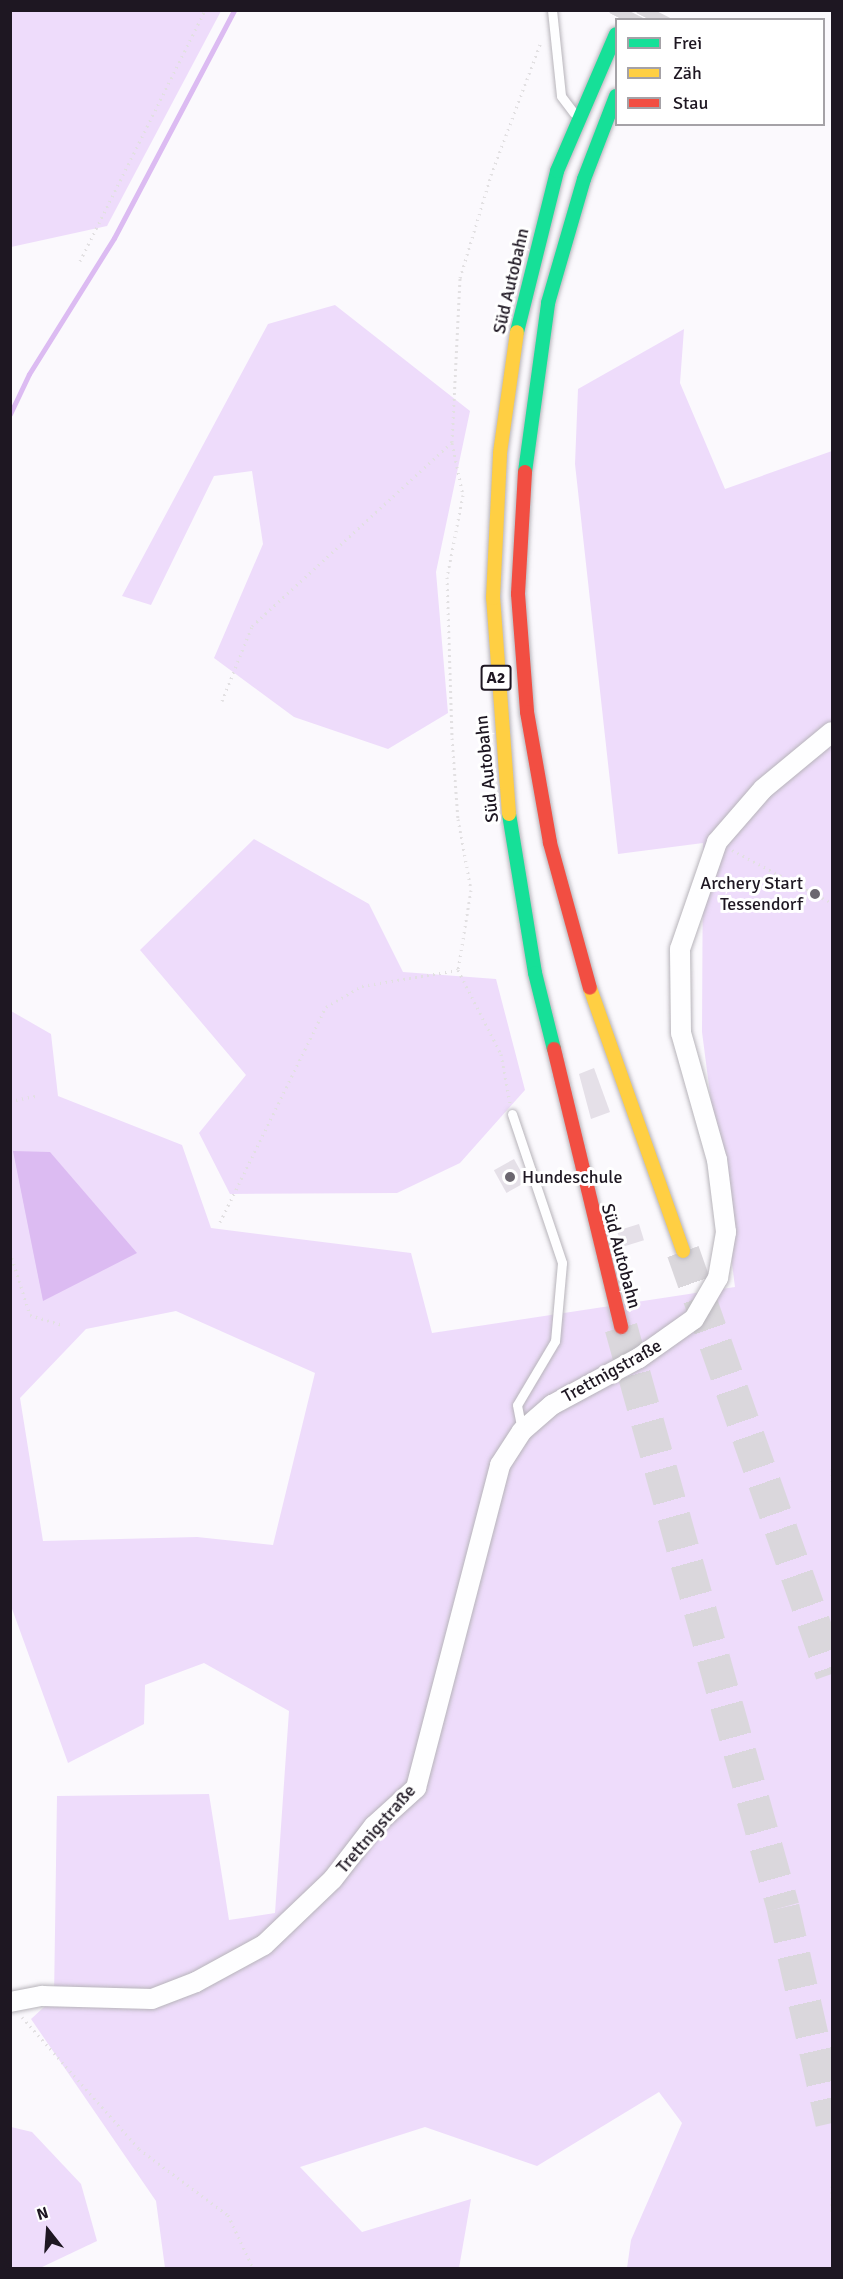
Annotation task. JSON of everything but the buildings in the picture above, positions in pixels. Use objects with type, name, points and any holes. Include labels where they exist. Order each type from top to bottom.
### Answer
[{"type":"highway","name":"Süd Autobahn","points":[[615,36],[557,171],[510,363],[494,523],[495,660],[513,849],[535,973],[621,1327]]},
{"type":"highway","name":"A2","points":[[615,99],[584,179],[548,303],[520,512],[519,604],[527,712],[550,843],[583,968],[683,1251]]},
{"type":"street","name":"Trettnigstraße","points":[[14,2007],[42,1996],[152,1999],[196,1983],[264,1945],[333,1879],[374,1826],[416,1788],[500,1465],[522,1431],[596,1377],[667,1340],[694,1319],[718,1278],[724,1220],[717,1160],[681,1033],[680,949],[717,842],[763,789],[832,732]]},
{"type":"lane","points":[[552,10],[561,96],[579,119]]},
{"type":"lane","points":[[512,1114],[562,1263],[555,1341],[517,1405],[522,1431]]},
{"type":"path","points":[[80,261],[205,10]]},
{"type":"path","points":[[512,1114],[501,1054],[458,970],[471,890],[458,819],[452,738],[447,577],[464,495],[452,442],[460,278],[543,33]]},
{"type":"path","points":[[222,701],[252,626],[452,442]]},
{"type":"path","points":[[717,842],[832,903]]},
{"type":"path","points":[[220,1222],[326,1007],[362,986],[458,970]]},
{"type":"path","points":[[10,1101],[36,1096]]},
{"type":"path","points":[[10,1252],[30,1315],[62,1325]]},
{"type":"path","points":[[832,1468],[832,1482]]},
{"type":"path","points":[[14,2007],[139,2149],[228,2215],[253,2268]]},
{"type":"path","points":[[832,2186],[832,2212]]},
{"type":"shaded area","points":[[10,11],[221,11],[107,226],[11,247]]},
{"type":"shaded area","points":[[335,305],[470,411],[436,572],[448,713],[388,749],[294,717],[214,658],[263,544],[252,471],[214,476],[151,605],[122,596],[268,324]]},
{"type":"shaded area","points":[[684,329],[680,383],[725,489],[832,451],[832,2268],[627,2268],[631,2240],[682,2123],[659,2092],[537,2166],[425,2127],[300,2167],[362,2232],[471,2199],[459,2268],[165,2268],[156,2201],[31,2019],[54,1998],[57,1796],[209,1794],[229,1920],[275,1913],[289,1711],[204,1663],[145,1685],[144,1724],[68,1763],[11,1606],[11,1011],[51,1034],[58,1096],[182,1145],[211,1228],[411,1253],[432,1333],[735,1287],[702,1032],[703,843],[618,854],[575,464],[578,389]],"holes":[[[176,1311],[315,1373],[273,1545],[197,1537],[43,1541],[20,1398],[86,1329]]]},
{"type":"shaded area","points":[[254,839],[369,904],[403,972],[496,979],[525,1090],[460,1163],[397,1193],[230,1194],[199,1133],[246,1075],[140,950]]},
{"type":"shaded area","points":[[13,1151],[50,1152],[137,1253],[43,1301]]},
{"type":"shaded area","points":[[11,2127],[32,2132],[81,2184],[97,2241],[40,2268],[11,2268]]},
{"type":"waterway","points":[[10,414],[29,374],[114,238],[234,10]]},
{"type":"tunnel","points":[[625,18],[629,10]]},
{"type":"tunnel","points":[[652,18],[656,10]]},
{"type":"tunnel","points":[[683,1251],[832,1673]]},
{"type":"tunnel","points":[[621,1327],[783,1907],[832,2122]]},
{"type":"traffic: fast","points":[[517,332],[557,171],[615,36]]},
{"type":"traffic: fast","points":[[525,472],[548,303],[584,179],[615,99]]},
{"type":"traffic: fast","points":[[509,814],[535,973],[554,1049]]},
{"type":"traffic: slow","points":[[509,814],[493,598],[500,453],[517,332]]},
{"type":"traffic: slow","points":[[590,988],[683,1251]]},
{"type":"traffic: jam","points":[[525,472],[518,594],[527,712],[550,843],[590,988]]},
{"type":"traffic: jam","points":[[554,1049],[621,1327]]},
{"type":"place","name":"Archery Start Tessendorf","points":[[815,894]]},
{"type":"place","name":"Hundeschule","points":[[510,1177]]}]
